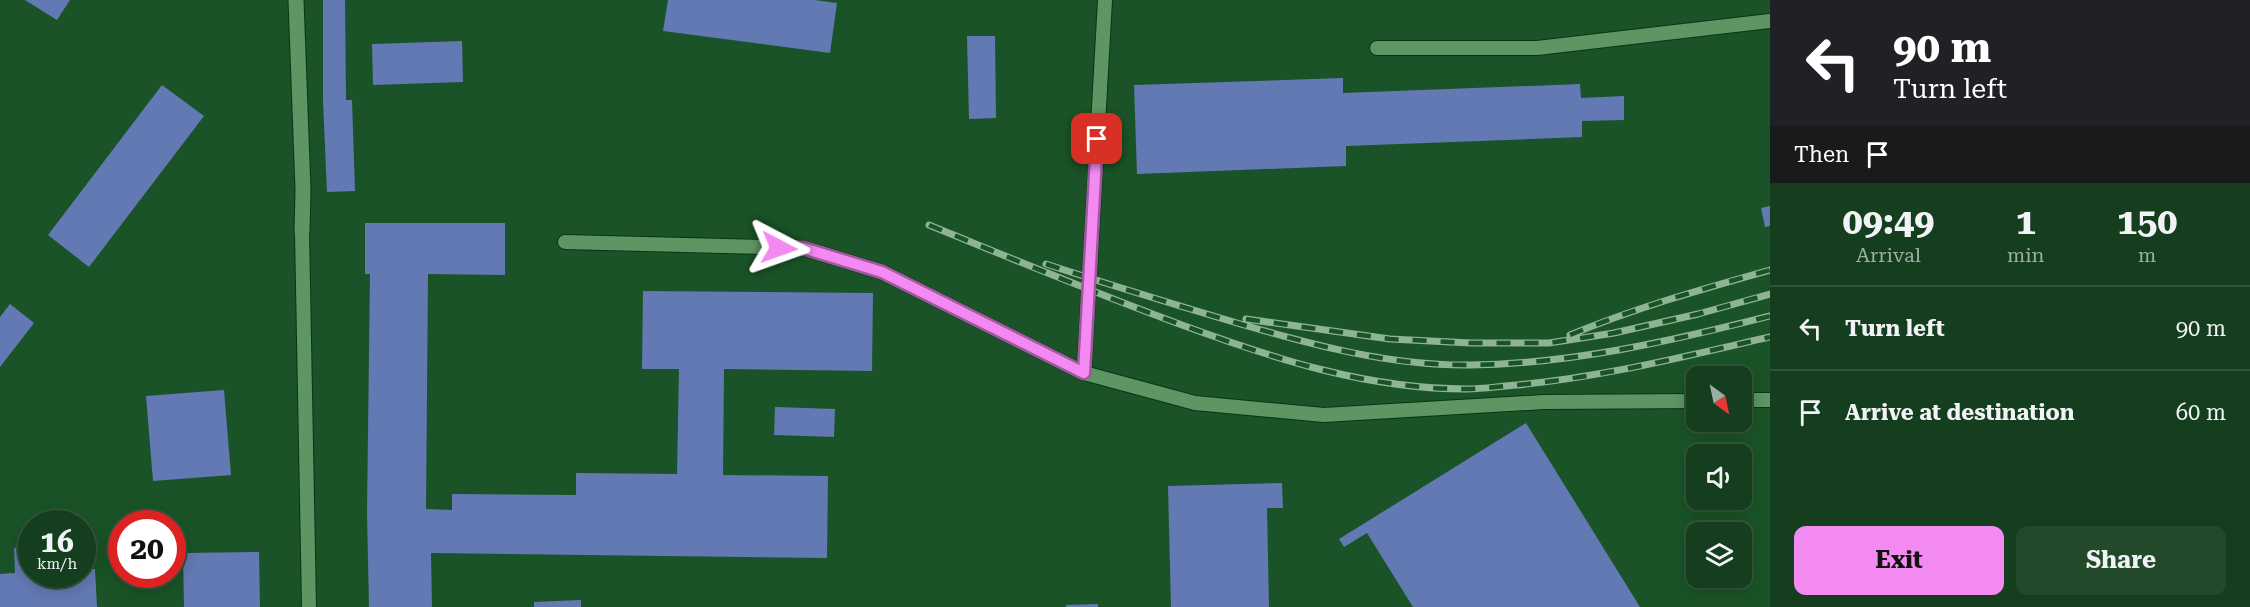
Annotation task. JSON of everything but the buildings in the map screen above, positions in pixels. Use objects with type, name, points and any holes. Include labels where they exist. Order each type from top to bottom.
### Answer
[{"type":"street","points":[[296,0],[303,190],[302,232]]},
{"type":"lane","points":[[1084,373],[1105,0]]},
{"type":"lane","points":[[1377,48],[1537,48],[1770,21]]},
{"type":"lane","points":[[302,232],[309,607]]},
{"type":"lane","points":[[565,242],[803,248],[882,272],[1084,373],[1195,403],[1324,415],[1544,402],[1686,400]]},
{"type":"lane","points":[[1752,400],[1770,400]]},
{"type":"railway","points":[[929,225],[1087,289],[1217,338],[1322,370],[1393,384],[1467,389],[1549,381],[1644,365],[1770,337]]},
{"type":"railway","points":[[1046,264],[1165,302],[1294,339],[1352,353],[1411,362],[1508,364],[1583,356],[1659,342],[1770,316]]},
{"type":"railway","points":[[1570,335],[1644,308],[1770,270]]},
{"type":"railway","points":[[1246,319],[1390,339],[1471,343],[1549,343],[1614,333],[1698,314],[1770,294]]},
{"type":"route","points":[[779,248],[803,248],[882,272],[1084,373],[1097,139]]}]
